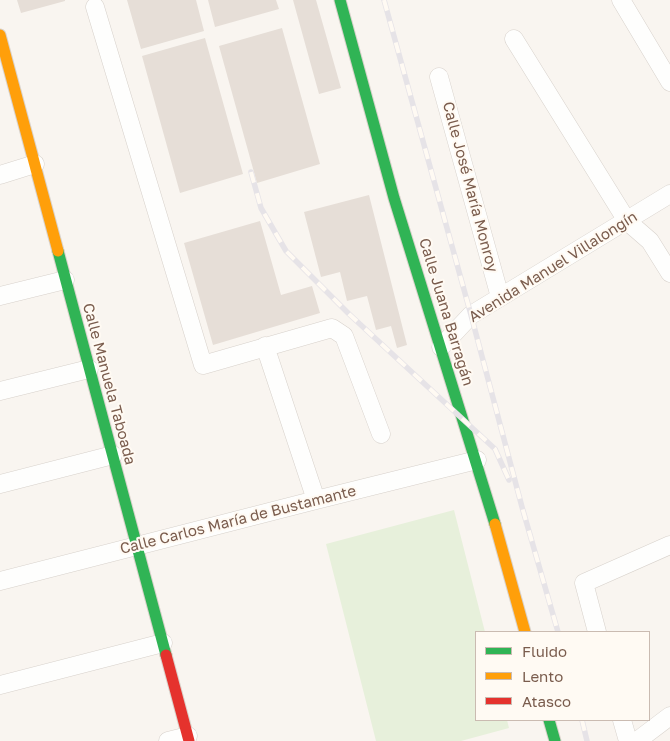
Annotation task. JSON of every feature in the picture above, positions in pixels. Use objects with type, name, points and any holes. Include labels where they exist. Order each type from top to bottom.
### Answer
[{"type":"street","name":"Calle Juana Barragán","points":[[340,0],[394,198],[477,460],[525,631]]},
{"type":"street","points":[[621,0],[670,82]]},
{"type":"street","points":[[95,7],[203,364],[332,328],[344,336],[381,434]]},
{"type":"street","name":"Calle Manuela Taboada","points":[[0,35],[188,738]]},
{"type":"street","points":[[514,39],[627,221],[650,241],[670,273]]},
{"type":"street","name":"Calle José María Monroy","points":[[439,77],[500,298]]},
{"type":"street","points":[[0,175],[35,164]]},
{"type":"street","name":"Avenida Manuel Villalongín","points":[[441,347],[471,315],[670,194]]},
{"type":"street","points":[[0,296],[66,280]]},
{"type":"street","points":[[265,346],[316,500]]},
{"type":"street","points":[[0,391],[89,368]]},
{"type":"street","points":[[0,484],[113,456]]},
{"type":"street","name":"Calle Carlos María de Bustamante","points":[[0,581],[477,460]]},
{"type":"street","points":[[597,631],[584,583],[670,545]]},
{"type":"street","points":[[0,685],[163,643]]},
{"type":"street","points":[[637,741],[670,716]]},
{"type":"street","points":[[549,721],[555,741]]},
{"type":"street","points":[[622,721],[628,741]]},
{"type":"street","points":[[168,741],[188,738]]},
{"type":"green space","points":[[454,510],[485,631],[475,631],[475,721],[507,721],[509,728],[461,741],[376,741],[326,544]]},
{"type":"building","points":[[17,0],[65,0],[65,1],[21,13]]},
{"type":"building","points":[[127,0],[196,0],[204,31],[141,49]]},
{"type":"building","points":[[208,0],[276,0],[279,9],[215,27]]},
{"type":"building","points":[[293,0],[316,0],[341,88],[319,94]]},
{"type":"building","points":[[282,28],[320,164],[257,183],[219,46]]},
{"type":"building","points":[[205,38],[243,174],[180,193],[142,56]]},
{"type":"building","points":[[369,195],[407,345],[397,348],[391,326],[376,330],[367,296],[347,301],[340,272],[321,277],[304,212]]},
{"type":"building","points":[[260,221],[281,295],[312,286],[320,313],[213,345],[184,243]]},
{"type":"railway","points":[[384,0],[522,507],[558,631]]},
{"type":"railway","points":[[251,172],[261,208],[286,251],[349,314],[495,449],[509,480]]},
{"type":"railway","points":[[582,721],[587,741]]},
{"type":"traffic: fast","points":[[340,0],[394,198],[495,524]]},
{"type":"traffic: fast","points":[[58,251],[166,655]]},
{"type":"traffic: fast","points":[[549,721],[555,741]]},
{"type":"traffic: slow","points":[[0,35],[58,251]]},
{"type":"traffic: slow","points":[[495,524],[525,631]]},
{"type":"traffic: jam","points":[[166,655],[189,741]]}]
